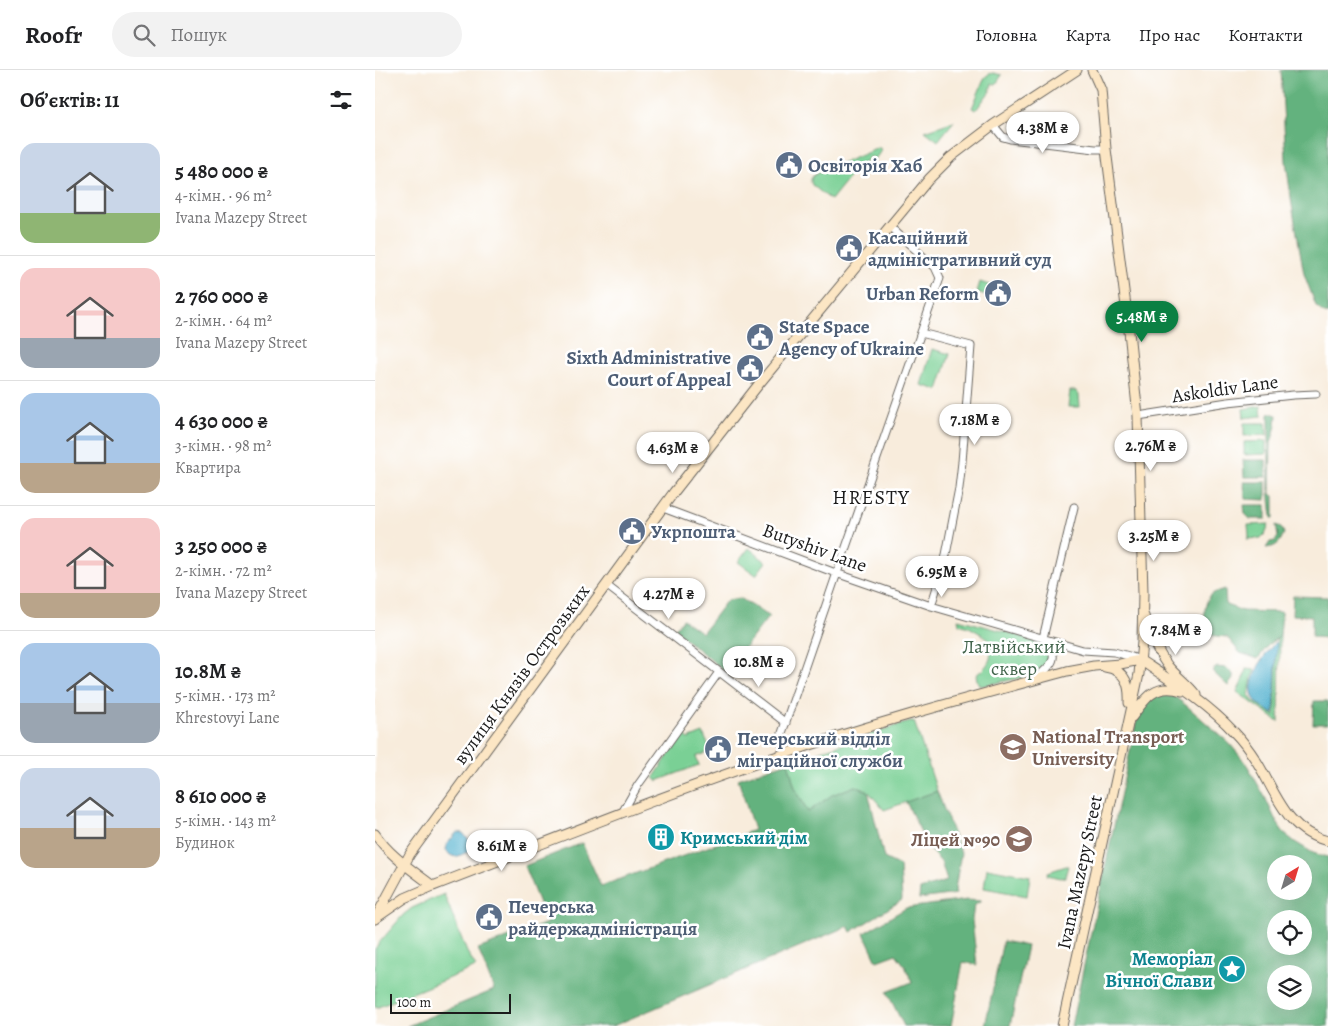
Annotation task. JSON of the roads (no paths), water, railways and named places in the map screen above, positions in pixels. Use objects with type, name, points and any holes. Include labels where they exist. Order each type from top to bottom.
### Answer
[{"type":"main road","name":"вулиця Князів Острозьких","points":[[375,919],[410,854],[674,492],[759,384],[889,226],[942,165],[993,126],[1077,70]]},
{"type":"main road","name":"Ivana Mazepy Street","points":[[1062,1026],[1139,674],[1142,606],[1142,533],[1138,416],[1106,149],[1101,90],[1092,70]]},
{"type":"main road","points":[[1142,606],[1159,652],[1169,668],[1189,686],[1206,707]]},
{"type":"main road","points":[[375,919],[405,898],[433,886],[785,753],[1067,671],[1140,660],[1189,694],[1228,725],[1246,745],[1258,763],[1282,809],[1289,818],[1311,834],[1328,841]]},
{"type":"main road","points":[[1094,666],[1120,672],[1125,678],[1129,685],[1129,721]]},
{"type":"main road","points":[[1129,721],[1141,704],[1159,689],[1169,689],[1189,694]]},
{"type":"main road","points":[[375,834],[382,844],[405,865],[433,886]]},
{"type":"street","points":[[993,126],[1003,137],[1010,139],[1106,149]]},
{"type":"street","points":[[785,753],[782,733],[940,278],[935,268],[889,226]]},
{"type":"street","points":[[921,333],[971,346],[959,488],[944,565],[931,606]]},
{"type":"street","name":"Askoldiv Lane","points":[[1138,416],[1229,402],[1316,394]]},
{"type":"street","points":[[1034,680],[1049,666],[1054,656],[1043,638],[1073,507]]},
{"type":"street","name":"Butyshiv Lane","points":[[663,508],[931,606],[1083,650],[1114,652],[1140,660]]},
{"type":"street","points":[[606,585],[786,723]]},
{"type":"street","points":[[622,813],[638,785],[719,672]]},
{"type":"water","points":[[1277,641],[1274,714],[1255,700],[1252,687],[1259,665]]},
{"type":"water","points":[[457,832],[463,833],[472,844],[470,851],[456,857],[450,855],[446,850],[447,844]]},
{"type":"place","name":"Освіторія Хаб","points":[[789,165]]},
{"type":"place","name":"Касаційний адміністративний суд","points":[[849,248]]},
{"type":"place","name":"Urban Reform","points":[[998,293]]},
{"type":"place","name":"State Space Agency of Ukraine","points":[[760,337]]},
{"type":"place","name":"Sixth Administrative Court of Appeal","points":[[750,368]]},
{"type":"place","name":"Укрпошта","points":[[632,531]]},
{"type":"place","name":"National Transport University","points":[[1013,747]]},
{"type":"place","name":"Печерський відділ міграційної служби","points":[[718,749]]},
{"type":"place","name":"Кримський дім","points":[[661,837]]},
{"type":"place","name":"Ліцей №90","points":[[1019,839]]},
{"type":"place","name":"Печерська райдержадміністрація","points":[[489,917]]},
{"type":"place","name":"Меморіал Вічної Слави","points":[[1232,969]]},
{"type":"district","name":"HRESTY","points":[[871,497]]},
{"type":"park label","name":"Латвійський сквер","points":[[1014,657]]}]
